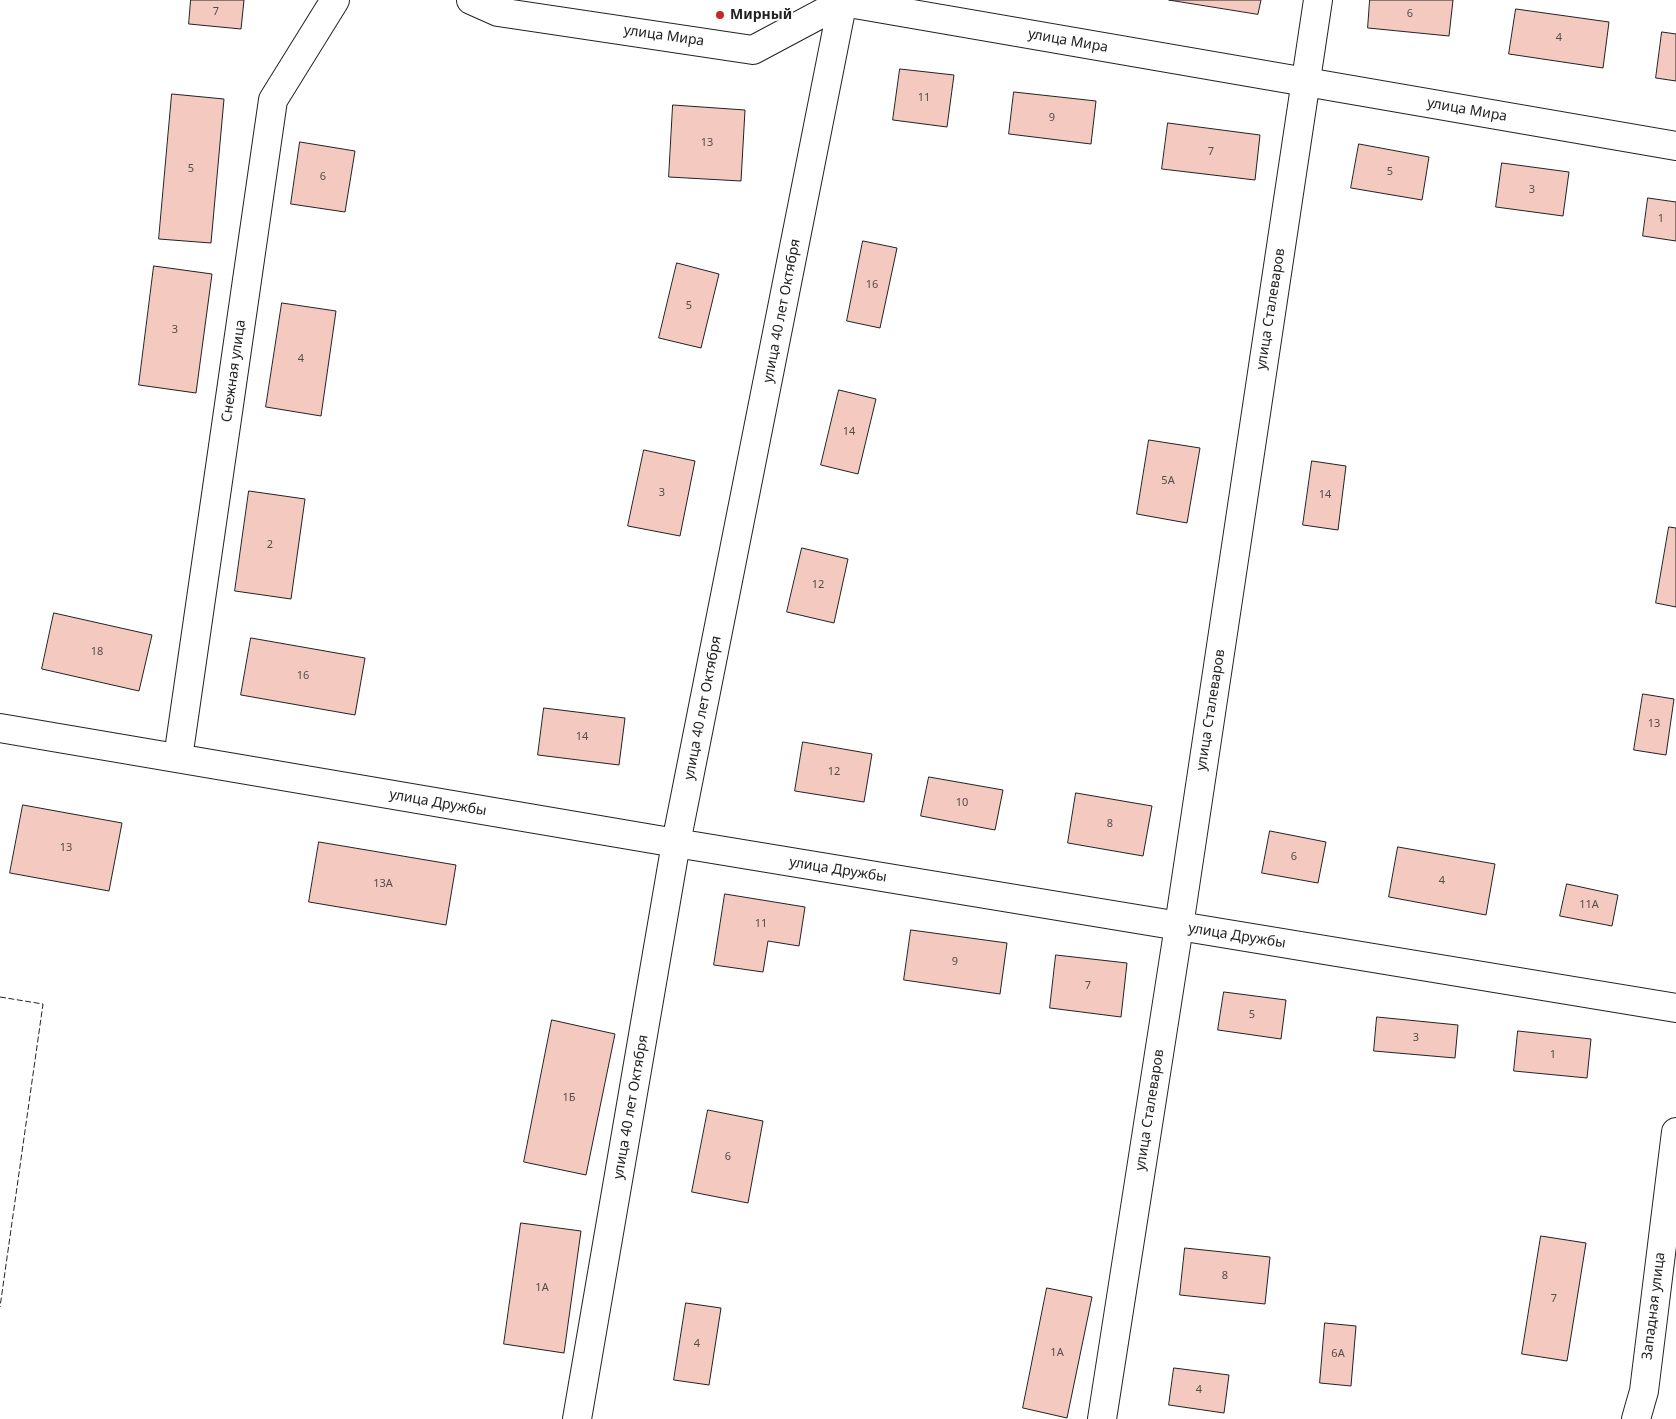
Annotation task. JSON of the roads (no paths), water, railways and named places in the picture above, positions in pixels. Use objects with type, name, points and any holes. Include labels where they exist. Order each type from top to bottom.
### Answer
[{"type":"street","name":"Снежная улица","points":[[178,758],[273,100],[335,0]]},
{"type":"street","name":"улица Мира","points":[[471,0],[498,12],[753,50],[843,1],[1676,146]]},
{"type":"street","name":"улица Сталеваров","points":[[1102,1419],[1179,926],[1318,0]]},
{"type":"street","name":"улица 40 лет Октября","points":[[577,1419],[676,843],[843,1]]},
{"type":"street","name":"улица Дружбы","points":[[0,728],[676,843],[1676,1008]]},
{"type":"street","name":"Западная улица","points":[[1636,1419],[1665,1307],[1676,1132]]},
{"type":"place","name":"Мирный","points":[[720,15]]}]
